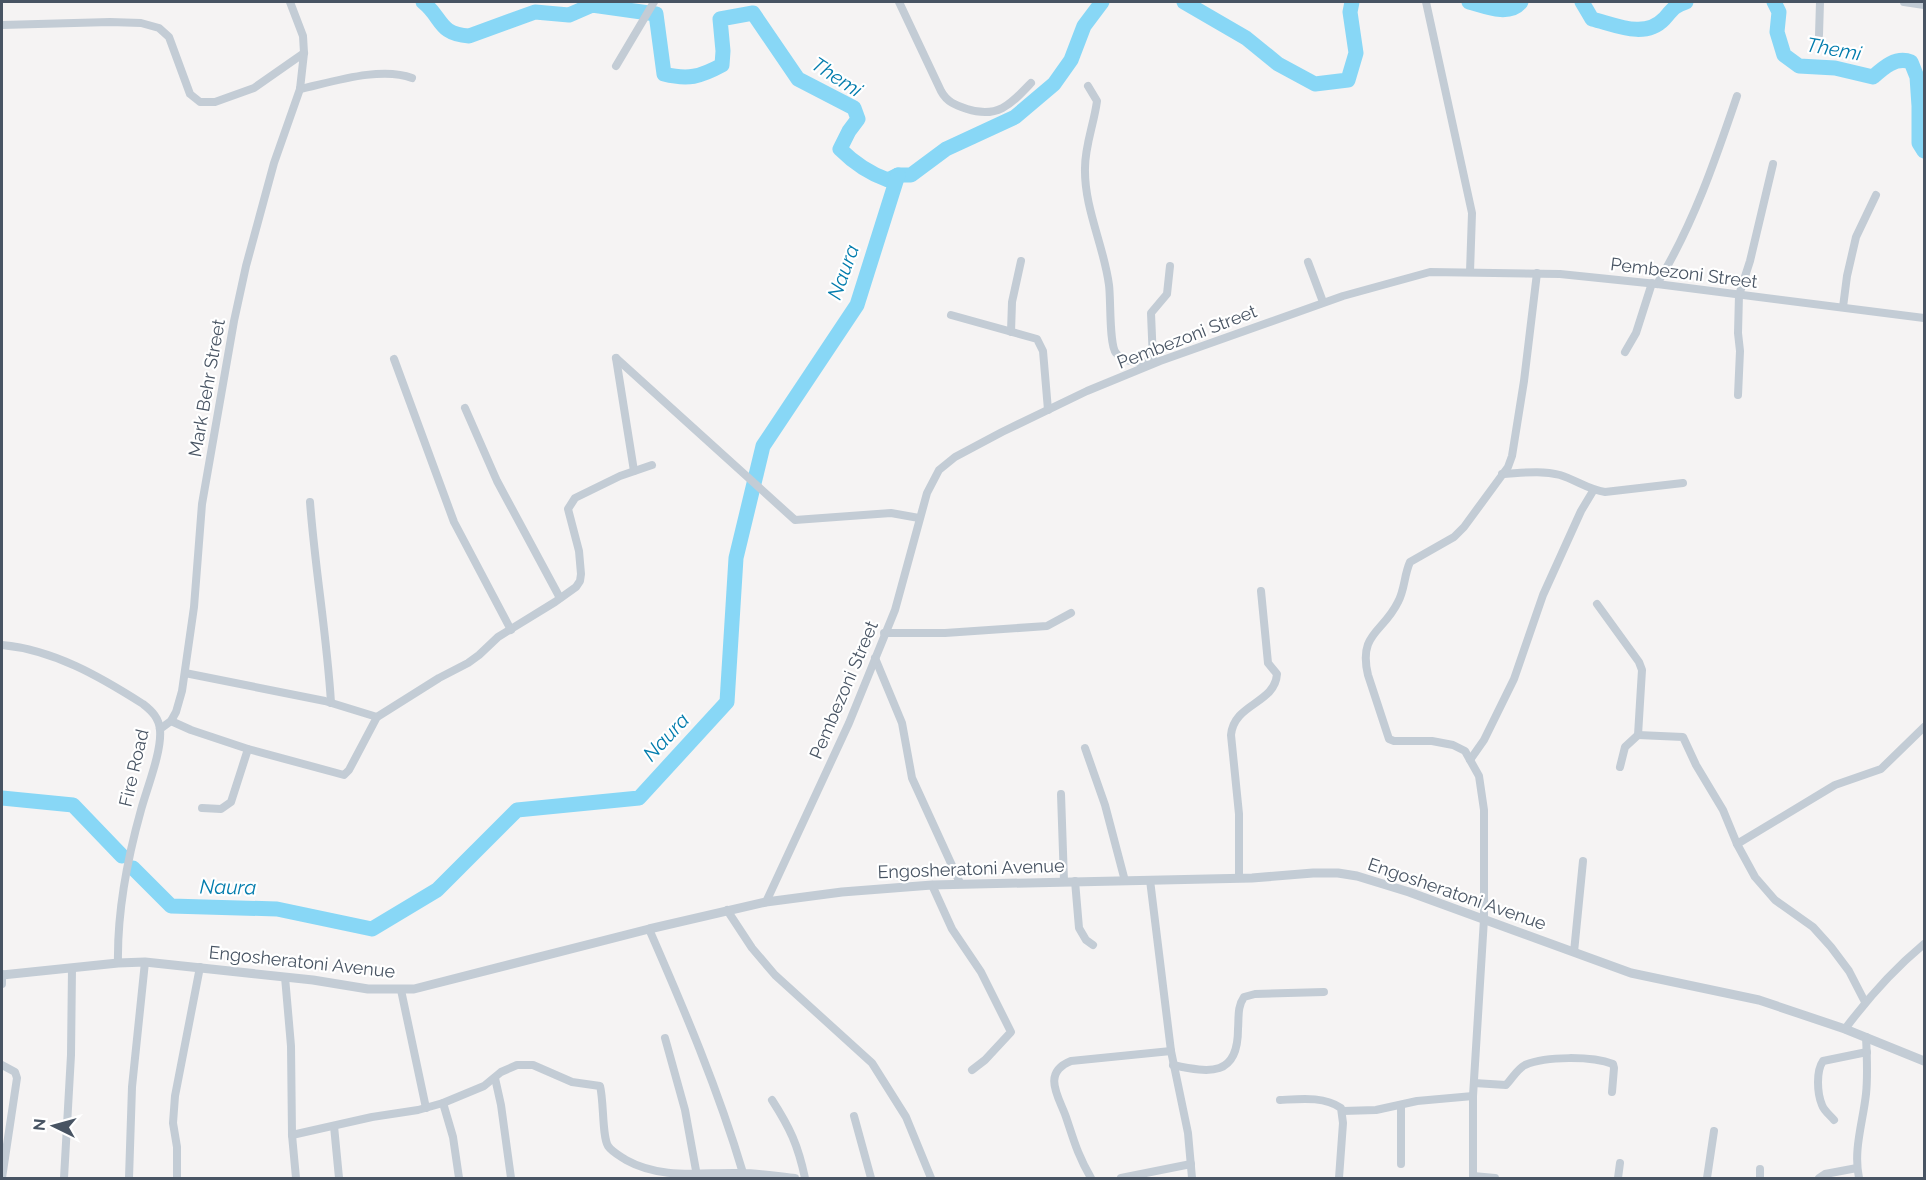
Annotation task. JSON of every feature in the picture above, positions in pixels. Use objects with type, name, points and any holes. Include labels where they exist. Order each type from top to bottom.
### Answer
[{"type":"street","name":"Mark Behr Street","points":[[171,721],[176,712],[185,673],[196,584],[202,504],[234,321],[246,266],[274,163],[300,88],[304,52],[303,36],[290,2]]},
{"type":"street","points":[[615,66],[654,2]]},
{"type":"street","points":[[899,2],[941,91],[952,104],[988,114],[1013,102],[1031,83]]},
{"type":"street","points":[[1426,2],[1472,213],[1470,272]]},
{"type":"street","points":[[1819,35],[1820,2]]},
{"type":"street","points":[[1904,2],[1924,5]]},
{"type":"street","points":[[2,25],[110,22],[159,28],[170,37],[190,94],[200,102],[215,102],[254,88],[304,52]]},
{"type":"street","points":[[300,88],[376,74],[405,75],[412,78]]},
{"type":"street","points":[[1088,86],[1097,101],[1086,147],[1085,183],[1108,278],[1113,326],[1111,340],[1114,350],[1124,359],[1136,363],[1156,361],[1151,313],[1167,294],[1170,266]]},
{"type":"street","points":[[1625,352],[1636,333],[1654,283],[1682,241],[1693,217],[1713,168],[1737,96]]},
{"type":"street","points":[[1738,395],[1739,295],[1750,261],[1773,164]]},
{"type":"street","points":[[1843,307],[1856,237],[1876,195]]},
{"type":"street","points":[[1011,332],[1012,302],[1021,261]]},
{"type":"street","points":[[1308,262],[1323,302]]},
{"type":"street","name":"Pembezoni Street","points":[[766,902],[849,723],[898,600],[919,518],[927,493],[939,470],[955,457],[1048,410],[1156,361],[1323,302],[1430,272],[1537,273],[1654,283],[1924,318]]},
{"type":"street","points":[[1496,1179],[1473,1177],[1473,1096],[1484,919],[1484,810],[1479,777],[1465,751],[1453,745],[1442,742],[1389,739],[1368,675],[1366,646],[1398,603],[1404,590],[1410,562],[1454,537],[1508,467],[1515,442],[1537,273]]},
{"type":"street","points":[[951,315],[1037,339],[1044,362],[1048,410]]},
{"type":"street","points":[[634,471],[616,358],[795,520],[891,513],[919,518]]},
{"type":"street","points":[[394,359],[454,522],[511,630]]},
{"type":"street","points":[[465,408],[497,481],[560,598]]},
{"type":"street","points":[[160,729],[171,721],[248,749],[344,775],[349,770],[377,717],[439,678],[480,656],[498,637],[576,587],[581,574],[579,551],[568,509],[570,504],[575,498],[588,491],[652,465]]},
{"type":"street","points":[[1502,474],[1544,472],[1561,475],[1593,491],[1605,492],[1683,483]]},
{"type":"street","points":[[1470,760],[1484,740],[1510,687],[1543,595],[1581,511],[1593,491]]},
{"type":"street","points":[[310,502],[331,703]]},
{"type":"street","points":[[1239,878],[1239,814],[1232,725],[1242,712],[1272,689],[1278,674],[1268,663],[1261,591]]},
{"type":"street","points":[[1597,604],[1641,666],[1641,711],[1638,735],[1625,747],[1620,767]]},
{"type":"street","points":[[884,633],[945,633],[1047,626],[1071,613]]},
{"type":"street","name":"Fire Road","points":[[2,645],[45,653],[93,675],[152,711],[158,720],[160,729],[155,760],[124,876],[118,930],[118,963]]},
{"type":"street","points":[[875,658],[902,723],[912,778],[960,883]]},
{"type":"street","points":[[185,673],[331,703],[377,717]]},
{"type":"street","points":[[1737,844],[1835,785],[1881,769],[1924,727]]},
{"type":"street","points":[[1638,735],[1683,738],[1723,810],[1737,844],[1755,877],[1775,900],[1813,927],[1832,946],[1849,971],[1865,1002]]},
{"type":"street","points":[[1085,748],[1111,825],[1125,881]]},
{"type":"street","points":[[202,808],[221,809],[231,802],[248,749]]},
{"type":"street","points":[[1061,794],[1064,881]]},
{"type":"street","points":[[1574,952],[1583,861]]},
{"type":"street","name":"Engosheratoni Avenue","points":[[2,978],[72,968],[145,962],[285,977],[368,989],[414,989],[728,910],[766,902],[842,892],[960,883],[1239,878],[1313,873],[1357,876],[1484,919],[1631,973],[1759,1000],[1845,1029],[1924,1061]]},
{"type":"street","points":[[1150,880],[1171,1051],[1188,1133],[1192,1179]]},
{"type":"street","points":[[1075,881],[1079,928],[1086,940],[1093,945]]},
{"type":"street","points":[[932,885],[952,929],[981,972],[1011,1032],[985,1060],[972,1070]]},
{"type":"street","points":[[728,910],[743,935],[775,975],[878,1070],[906,1117],[931,1179]]},
{"type":"street","points":[[649,929],[697,1040],[720,1100],[743,1173]]},
{"type":"street","points":[[1845,1029],[1865,1002],[1924,944]]},
{"type":"street","points":[[129,1179],[132,1087],[145,962]]},
{"type":"street","points":[[64,1179],[71,1055],[72,968]]},
{"type":"street","points":[[177,1179],[173,1123],[175,1096],[200,968]]},
{"type":"street","points":[[285,977],[291,1046],[292,1135],[296,1179]]},
{"type":"street","points":[[401,990],[426,1108]]},
{"type":"street","points":[[1173,1065],[1198,1071],[1215,1071],[1227,1065],[1235,1055],[1239,1004],[1244,997],[1263,994],[1324,992]]},
{"type":"street","points":[[1858,1179],[1858,1144],[1866,1094],[1866,1037]]},
{"type":"street","points":[[665,1038],[685,1110],[697,1176]]},
{"type":"street","points":[[1091,1179],[1073,1143],[1065,1115],[1057,1099],[1054,1080],[1058,1070],[1071,1061],[1171,1051]]},
{"type":"street","points":[[1834,1120],[1821,1102],[1820,1064],[1823,1061],[1867,1052]]},
{"type":"street","points":[[1474,1083],[1506,1085],[1526,1065],[1575,1058],[1596,1059],[1613,1064],[1612,1092]]},
{"type":"street","points":[[292,1135],[443,1103],[484,1086],[510,1067],[524,1064],[543,1068],[572,1082],[600,1086],[608,1146],[632,1164],[683,1176],[743,1173],[792,1178]]},
{"type":"street","points":[[2,1065],[15,1072],[17,1077],[2,1179]]},
{"type":"street","points":[[495,1078],[511,1179]]},
{"type":"street","points":[[1342,1112],[1377,1110],[1417,1101],[1473,1096]]},
{"type":"street","points":[[1280,1100],[1309,1098],[1338,1106],[1342,1112],[1339,1179]]},
{"type":"street","points":[[772,1100],[790,1129],[801,1159],[805,1179]]},
{"type":"street","points":[[443,1103],[453,1137],[459,1179]]},
{"type":"street","points":[[1401,1105],[1401,1164]]},
{"type":"street","points":[[854,1116],[871,1179]]},
{"type":"street","points":[[334,1126],[339,1179]]},
{"type":"street","points":[[1707,1179],[1714,1131]]},
{"type":"street","points":[[1618,1179],[1620,1163]]},
{"type":"street","points":[[1121,1179],[1191,1164]]},
{"type":"street","points":[[1819,1179],[1825,1173],[1857,1168]]},
{"type":"street","points":[[1760,1169],[1760,1179]]},
{"type":"waterway","name":"Themi","points":[[423,2],[446,29],[459,35],[469,36],[535,12],[569,15],[592,5],[656,14],[664,74],[680,77],[700,75],[722,65],[720,19],[753,13],[798,79],[854,108],[858,119],[840,149],[862,167],[888,180],[898,175],[911,175],[946,149],[1015,117],[1054,84],[1071,60],[1084,26],[1102,2]]},
{"type":"waterway","name":"Themi","points":[[1184,2],[1246,38],[1278,64],[1315,84],[1348,80],[1356,53],[1350,12],[1352,2]]},
{"type":"waterway","name":"Themi","points":[[1469,2],[1503,10],[1510,9],[1521,2]]},
{"type":"waterway","name":"Themi","points":[[1582,2],[1592,19],[1630,29],[1656,25],[1676,6],[1686,2]]},
{"type":"waterway","name":"Themi","points":[[1774,2],[1779,12],[1777,32],[1784,55],[1799,66],[1835,68],[1873,77],[1895,62],[1911,62],[1917,77],[1919,143],[1924,151]]},
{"type":"waterway","name":"Naura","points":[[133,868],[171,906],[277,909],[372,929],[437,890],[517,810],[639,798],[727,702],[736,558],[763,446],[857,305],[898,175]]},
{"type":"waterway","name":"Naura","points":[[2,798],[73,805],[122,856]]}]
